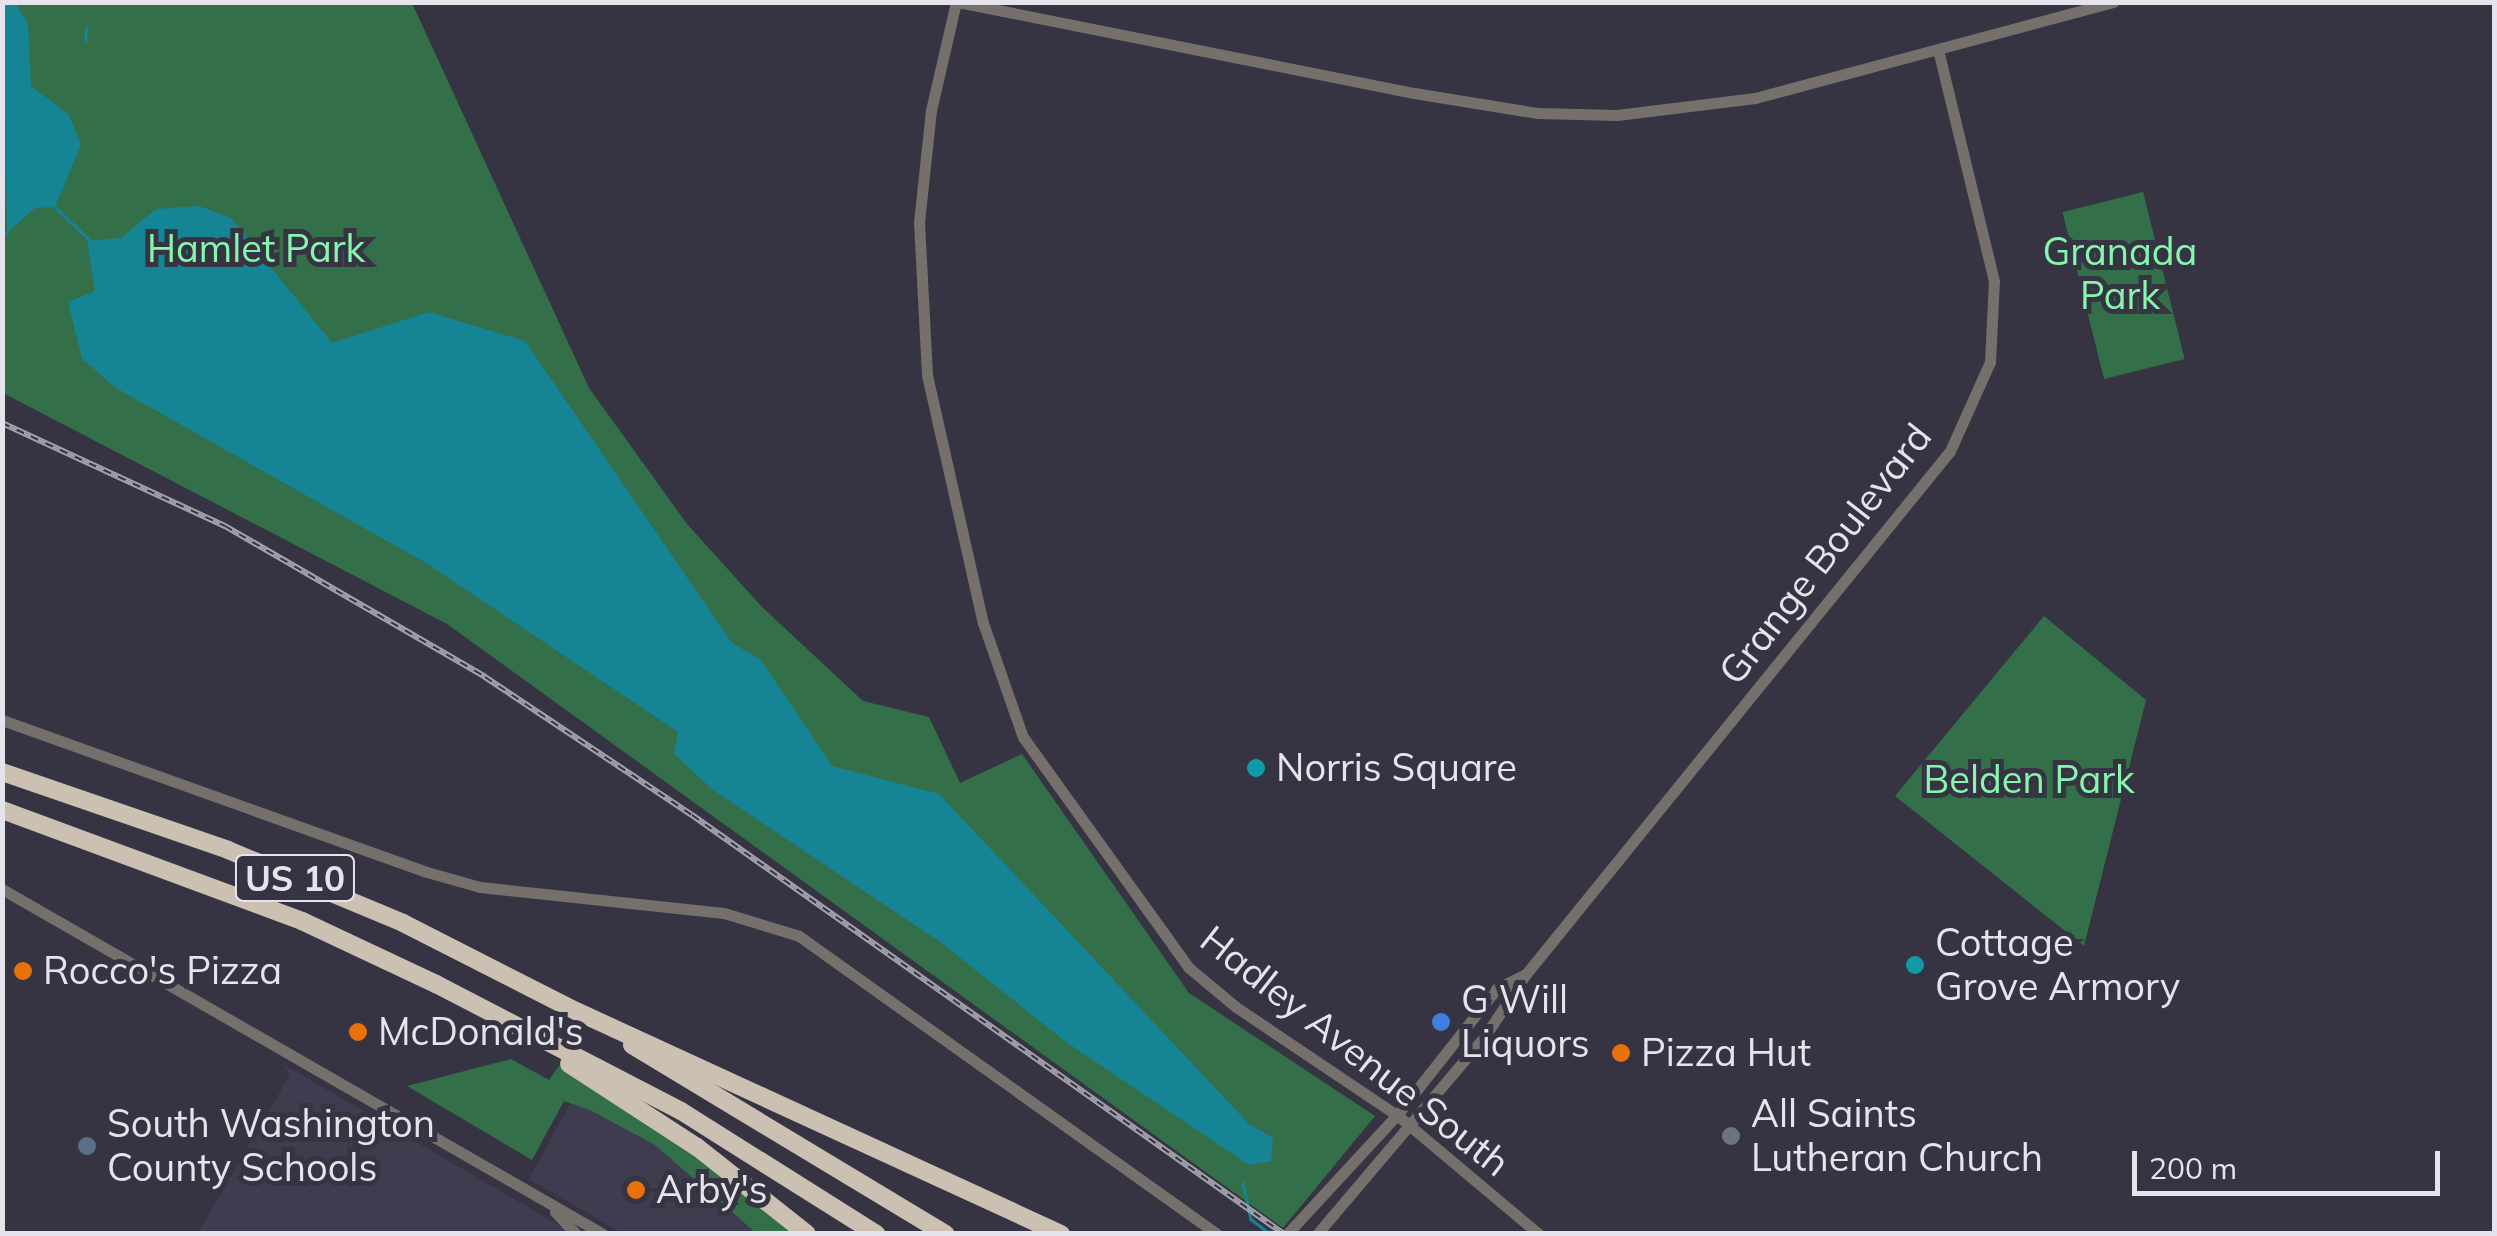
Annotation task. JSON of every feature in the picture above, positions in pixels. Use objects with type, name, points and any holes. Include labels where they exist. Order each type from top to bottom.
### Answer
[{"type":"highway","name":"US 10","points":[[2,772],[228,850],[403,923],[576,1011],[946,1234]]},
{"type":"highway","name":"US 10","points":[[2,810],[302,921],[436,984],[680,1110],[876,1234]]},
{"type":"highway","points":[[436,984],[670,1128],[806,1234]]},
{"type":"highway","points":[[576,1011],[1061,1234]]},
{"type":"street","points":[[957,2],[1538,112],[1683,110],[1938,50],[2112,2]]},
{"type":"street","name":"Hadley Avenue South","points":[[957,2],[931,110],[919,222],[927,375],[1006,697],[1046,778],[1188,966],[1236,1007],[1397,1114],[1539,1234]]},
{"type":"street","name":"Grange Boulevard","points":[[1321,1229],[1412,1126],[1516,998],[1526,974],[1950,451],[1974,399],[1995,336],[1994,281],[1938,50]]},
{"type":"street","points":[[2,720],[444,877],[724,914],[800,936],[1218,1234]]},
{"type":"street","points":[[2,888],[603,1234]]},
{"type":"street","name":"Grange Boulevard","points":[[1288,1234],[1397,1114],[1496,989],[1526,974]]},
{"type":"street","points":[[538,1195],[576,1234]]},
{"type":"shaded area","points":[[283,1064],[570,1233],[197,1234],[290,1075]]},
{"type":"shaded area","points":[[578,1089],[635,1123],[769,1233],[622,1233],[529,1179]]},
{"type":"green space","name":"Hamlet Park","points":[[2,3],[412,3],[589,388],[687,524],[762,607],[863,701],[929,717],[960,783],[1022,754],[1189,993],[1375,1116],[1283,1228],[447,624],[3,393]]},
{"type":"green space","name":"Granada Park","points":[[2143,192],[2185,359],[2104,379],[2062,212]]},
{"type":"green space","name":"Belden Park","points":[[2044,616],[2146,700],[2084,946],[1895,796]]},
{"type":"green space","points":[[511,1059],[549,1080],[559,1066],[698,1156],[795,1233],[756,1233],[655,1145],[592,1111],[564,1101],[532,1160],[407,1086]]},
{"type":"water","points":[[3,2],[15,3],[28,23],[31,86],[69,115],[81,145],[55,207],[35,208],[7,233]]},
{"type":"water","points":[[199,206],[231,218],[332,343],[429,312],[525,341],[732,643],[761,660],[832,766],[939,794],[1249,1124],[1273,1138],[1271,1161],[1249,1165],[1066,1042],[939,941],[713,790],[674,754],[678,732],[426,563],[116,388],[82,359],[68,302],[95,291],[87,241],[121,238],[156,209]]},
{"type":"waterway","points":[[85,41],[86,28]]},
{"type":"waterway","points":[[55,207],[89,239]]},
{"type":"waterway","points":[[2,237],[7,233]]},
{"type":"waterway","points":[[2,290],[2,325]]},
{"type":"waterway","points":[[1243,1182],[1251,1219],[1270,1234]]},
{"type":"railway","points":[[2,423],[225,526],[485,677],[692,815],[1284,1234]]},
{"type":"place","name":"Norris Square","points":[[1256,768]]},
{"type":"place","name":"Cottage Grove Armory","points":[[1915,965]]},
{"type":"place","name":"Rocco's Pizza","points":[[23,971]]},
{"type":"place","name":"G Will Liquors","points":[[1441,1022]]},
{"type":"place","name":"McDonald's","points":[[358,1032]]},
{"type":"place","name":"Pizza Hut","points":[[1621,1053]]},
{"type":"place","name":"All Saints Lutheran Church","points":[[1731,1136]]},
{"type":"place","name":"South Washington County Schools","points":[[87,1146]]},
{"type":"place","name":"Arby's","points":[[636,1190]]}]
